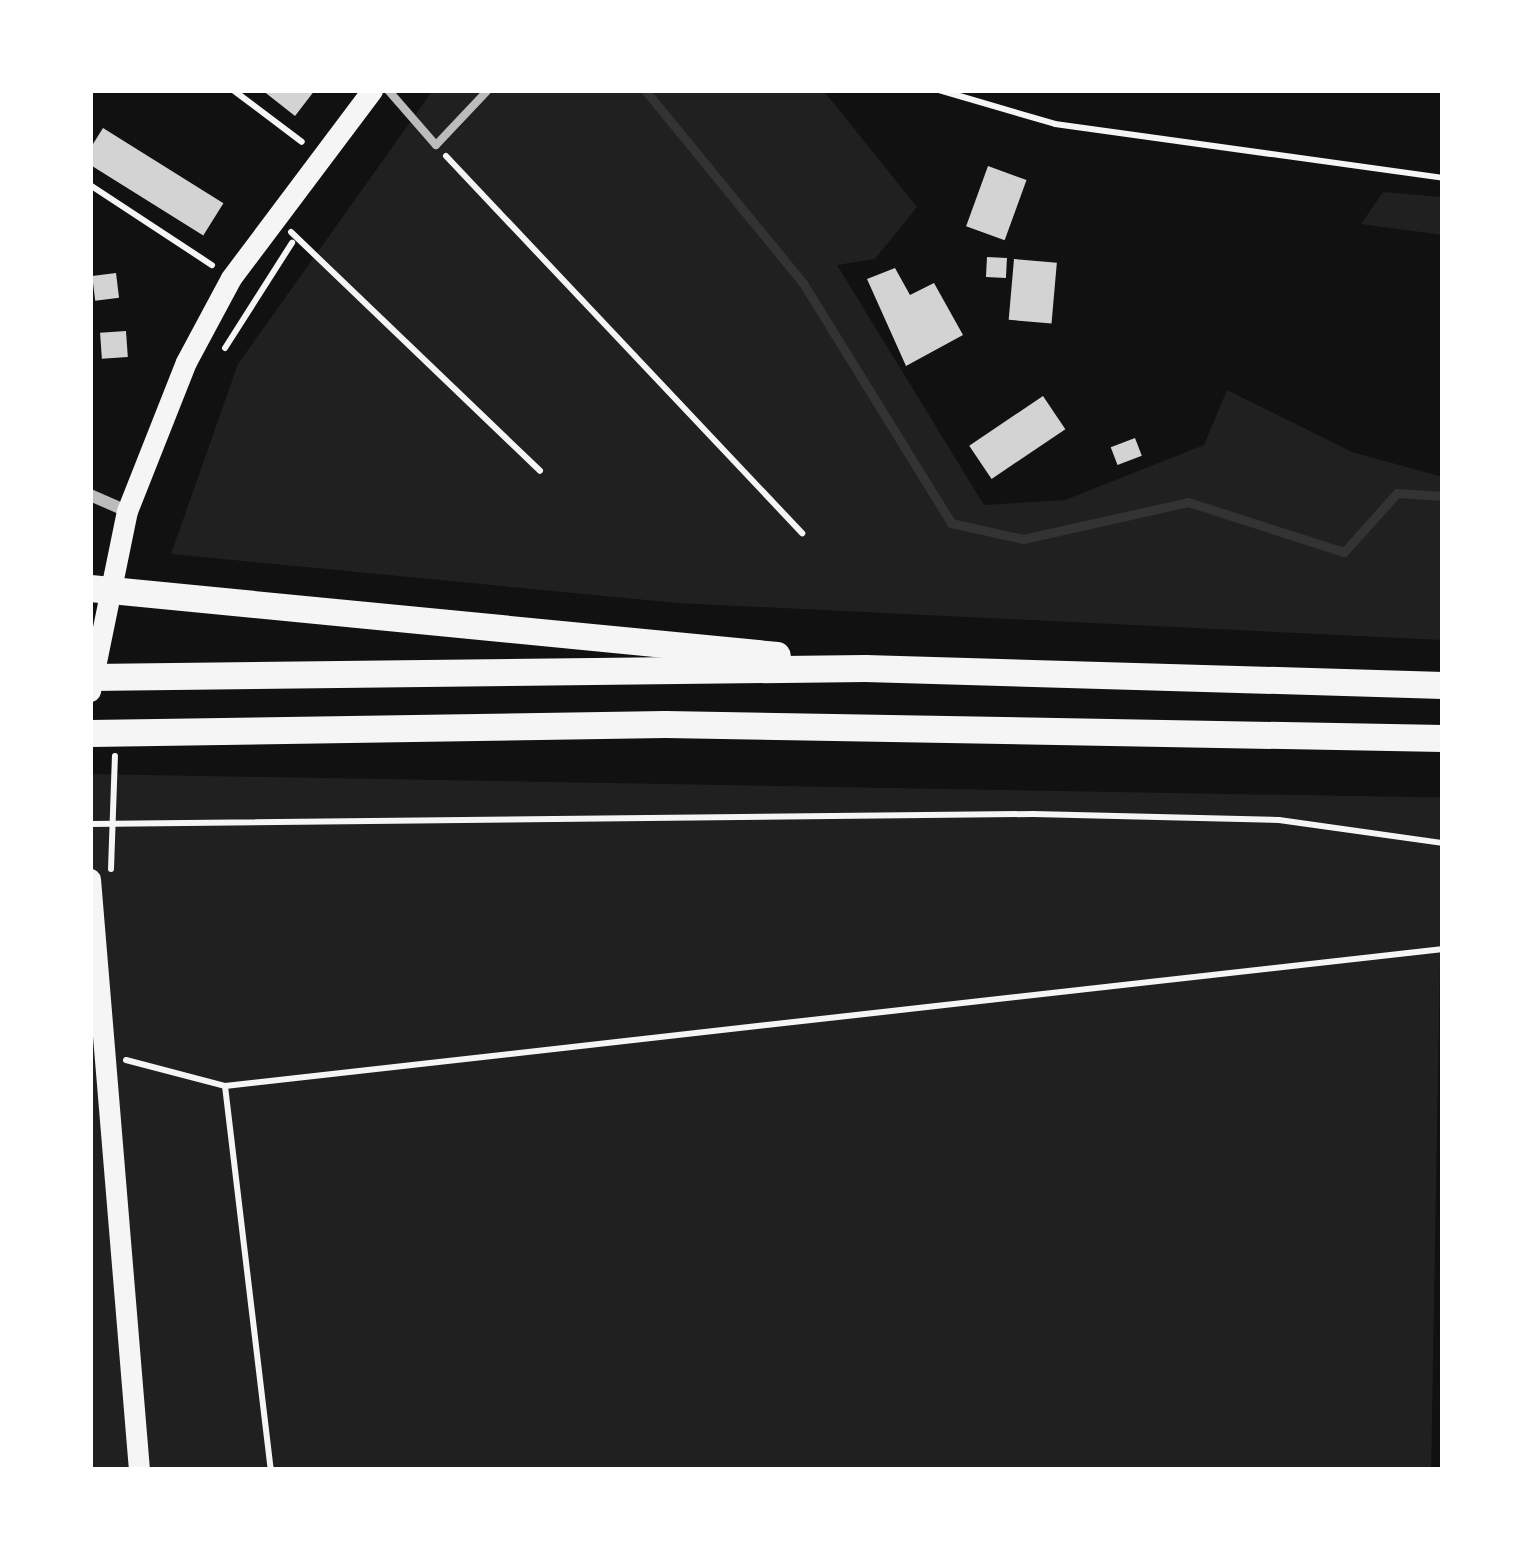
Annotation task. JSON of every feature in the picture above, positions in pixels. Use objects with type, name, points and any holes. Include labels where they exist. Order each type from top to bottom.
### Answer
[{"type":"highway","points":[[90,587],[865,668]]},
{"type":"highway","points":[[90,677],[865,668],[1443,685]]},
{"type":"highway","points":[[90,733],[710,724],[1443,738]]},
{"type":"main road","points":[[90,691],[127,511],[186,362],[276,217],[372,90]]},
{"type":"main road","points":[[90,879],[139,1470]]},
{"type":"street","points":[[90,495],[127,511]]},
{"type":"lane","points":[[388,90],[436,145],[487,91]]},
{"type":"path","points":[[233,90],[307,145]]},
{"type":"path","points":[[939,90],[1055,124],[1443,178]]},
{"type":"path","points":[[436,145],[802,532]]},
{"type":"path","points":[[90,185],[206,262]]},
{"type":"path","points":[[276,217],[540,471]]},
{"type":"path","points":[[90,824],[1034,814],[1279,820],[1443,843]]},
{"type":"path","points":[[107,1061],[225,1086],[1443,949]]},
{"type":"path","points":[[225,1086],[271,1470]]},
{"type":"shaded area","points":[[433,90],[823,90],[917,207],[875,259],[837,265],[984,505],[1065,500],[1204,445],[1227,390],[1352,452],[1443,477],[1443,640],[677,603],[171,554],[238,364]]},
{"type":"shaded area","points":[[1383,192],[1443,197],[1443,235],[1361,224]]},
{"type":"shaded area","points":[[90,774],[1443,798],[1431,1470],[90,1470]]},
{"type":"building","points":[[262,90],[315,90],[295,116]]},
{"type":"building","points":[[103,128],[223,203],[203,235],[90,165],[90,149]]},
{"type":"building","points":[[988,166],[1027,180],[1005,240],[966,226]]},
{"type":"building","points":[[987,257],[1007,258],[1006,278],[986,277]]},
{"type":"building","points":[[1014,259],[1057,263],[1052,324],[1009,320]]},
{"type":"building","points":[[895,268],[910,295],[934,283],[963,335],[906,366],[867,279]]},
{"type":"building","points":[[116,273],[119,298],[95,301],[92,276]]},
{"type":"building","points":[[126,331],[128,357],[102,359],[100,333]]},
{"type":"building","points":[[1043,396],[1065,429],[992,479],[969,446]]},
{"type":"building","points":[[1135,438],[1142,456],[1118,465],[1111,447]]},
{"type":"waterway","points":[[645,90],[803,283],[951,523],[1023,539],[1188,502],[1344,552],[1397,493],[1443,496]]}]
